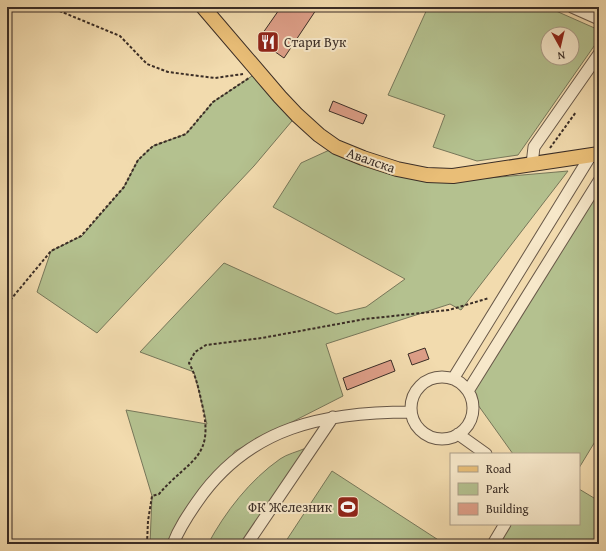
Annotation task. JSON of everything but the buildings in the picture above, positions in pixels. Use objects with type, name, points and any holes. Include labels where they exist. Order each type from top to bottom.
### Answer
[{"type":"main road","name":"Авалска","points":[[203,7],[280,97],[319,135],[336,147],[382,165],[427,175],[453,176],[595,155]]},
{"type":"street","points":[[572,7],[599,19]]},
{"type":"street","points":[[532,164],[534,147],[599,54]]},
{"type":"street","points":[[453,379],[595,155]]},
{"type":"street","points":[[468,391],[599,181]]},
{"type":"street","points":[[443,377],[453,379],[462,384],[468,391],[472,400],[473,410],[468,424],[458,434],[449,438],[439,439],[429,436],[420,430],[414,422],[411,412],[412,401],[416,391],[423,384],[432,379],[443,377]]},
{"type":"street","points":[[173,544],[185,519],[208,487],[250,449],[267,438],[287,429],[333,417],[376,412],[411,412]]},
{"type":"street","points":[[247,544],[333,417]]},
{"type":"street","points":[[458,434],[485,453]]},
{"type":"street","points":[[493,544],[504,525]]},
{"type":"path","points":[[50,7],[120,36],[147,64],[168,72],[215,78],[258,72]]},
{"type":"path","points":[[7,304],[51,251],[82,236],[124,187],[138,160],[153,146],[186,134],[213,102],[258,72]]},
{"type":"path","points":[[551,151],[552,144],[576,112]]},
{"type":"path","points":[[147,544],[148,521],[152,496],[159,494],[197,457],[205,445],[207,424],[194,372],[189,363],[195,352],[206,345],[262,338],[343,322],[449,310],[506,294]]},
{"type":"green space","points":[[428,7],[547,7],[599,30],[599,39],[518,155],[477,161],[433,147],[445,115],[388,95]]},
{"type":"green space","points":[[258,72],[297,115],[254,166],[97,333],[37,292],[51,251],[82,236],[124,187],[138,160],[153,146],[186,134],[213,102]]},
{"type":"green space","points":[[336,147],[363,158],[477,179],[568,171],[461,310],[450,304],[326,344],[343,396],[235,451],[177,534],[174,544],[150,544],[152,496],[126,410],[207,424],[194,372],[140,352],[224,263],[336,314],[366,307],[405,279],[273,207],[301,163]]},
{"type":"green space","points":[[599,181],[599,435],[580,466],[580,453],[512,453],[468,391]]},
{"type":"green space","points":[[306,448],[244,544],[208,544],[230,509],[258,477],[283,457]]},
{"type":"green space","name":"ФК Железник","points":[[332,471],[443,543],[284,544]]},
{"type":"green space","points":[[580,490],[599,501],[599,544],[493,544],[504,525],[580,525]]},
{"type":"place","name":"Стари Вук","points":[[268,42]]},
{"type":"place","name":"ФК Железник","points":[[348,507]]}]
